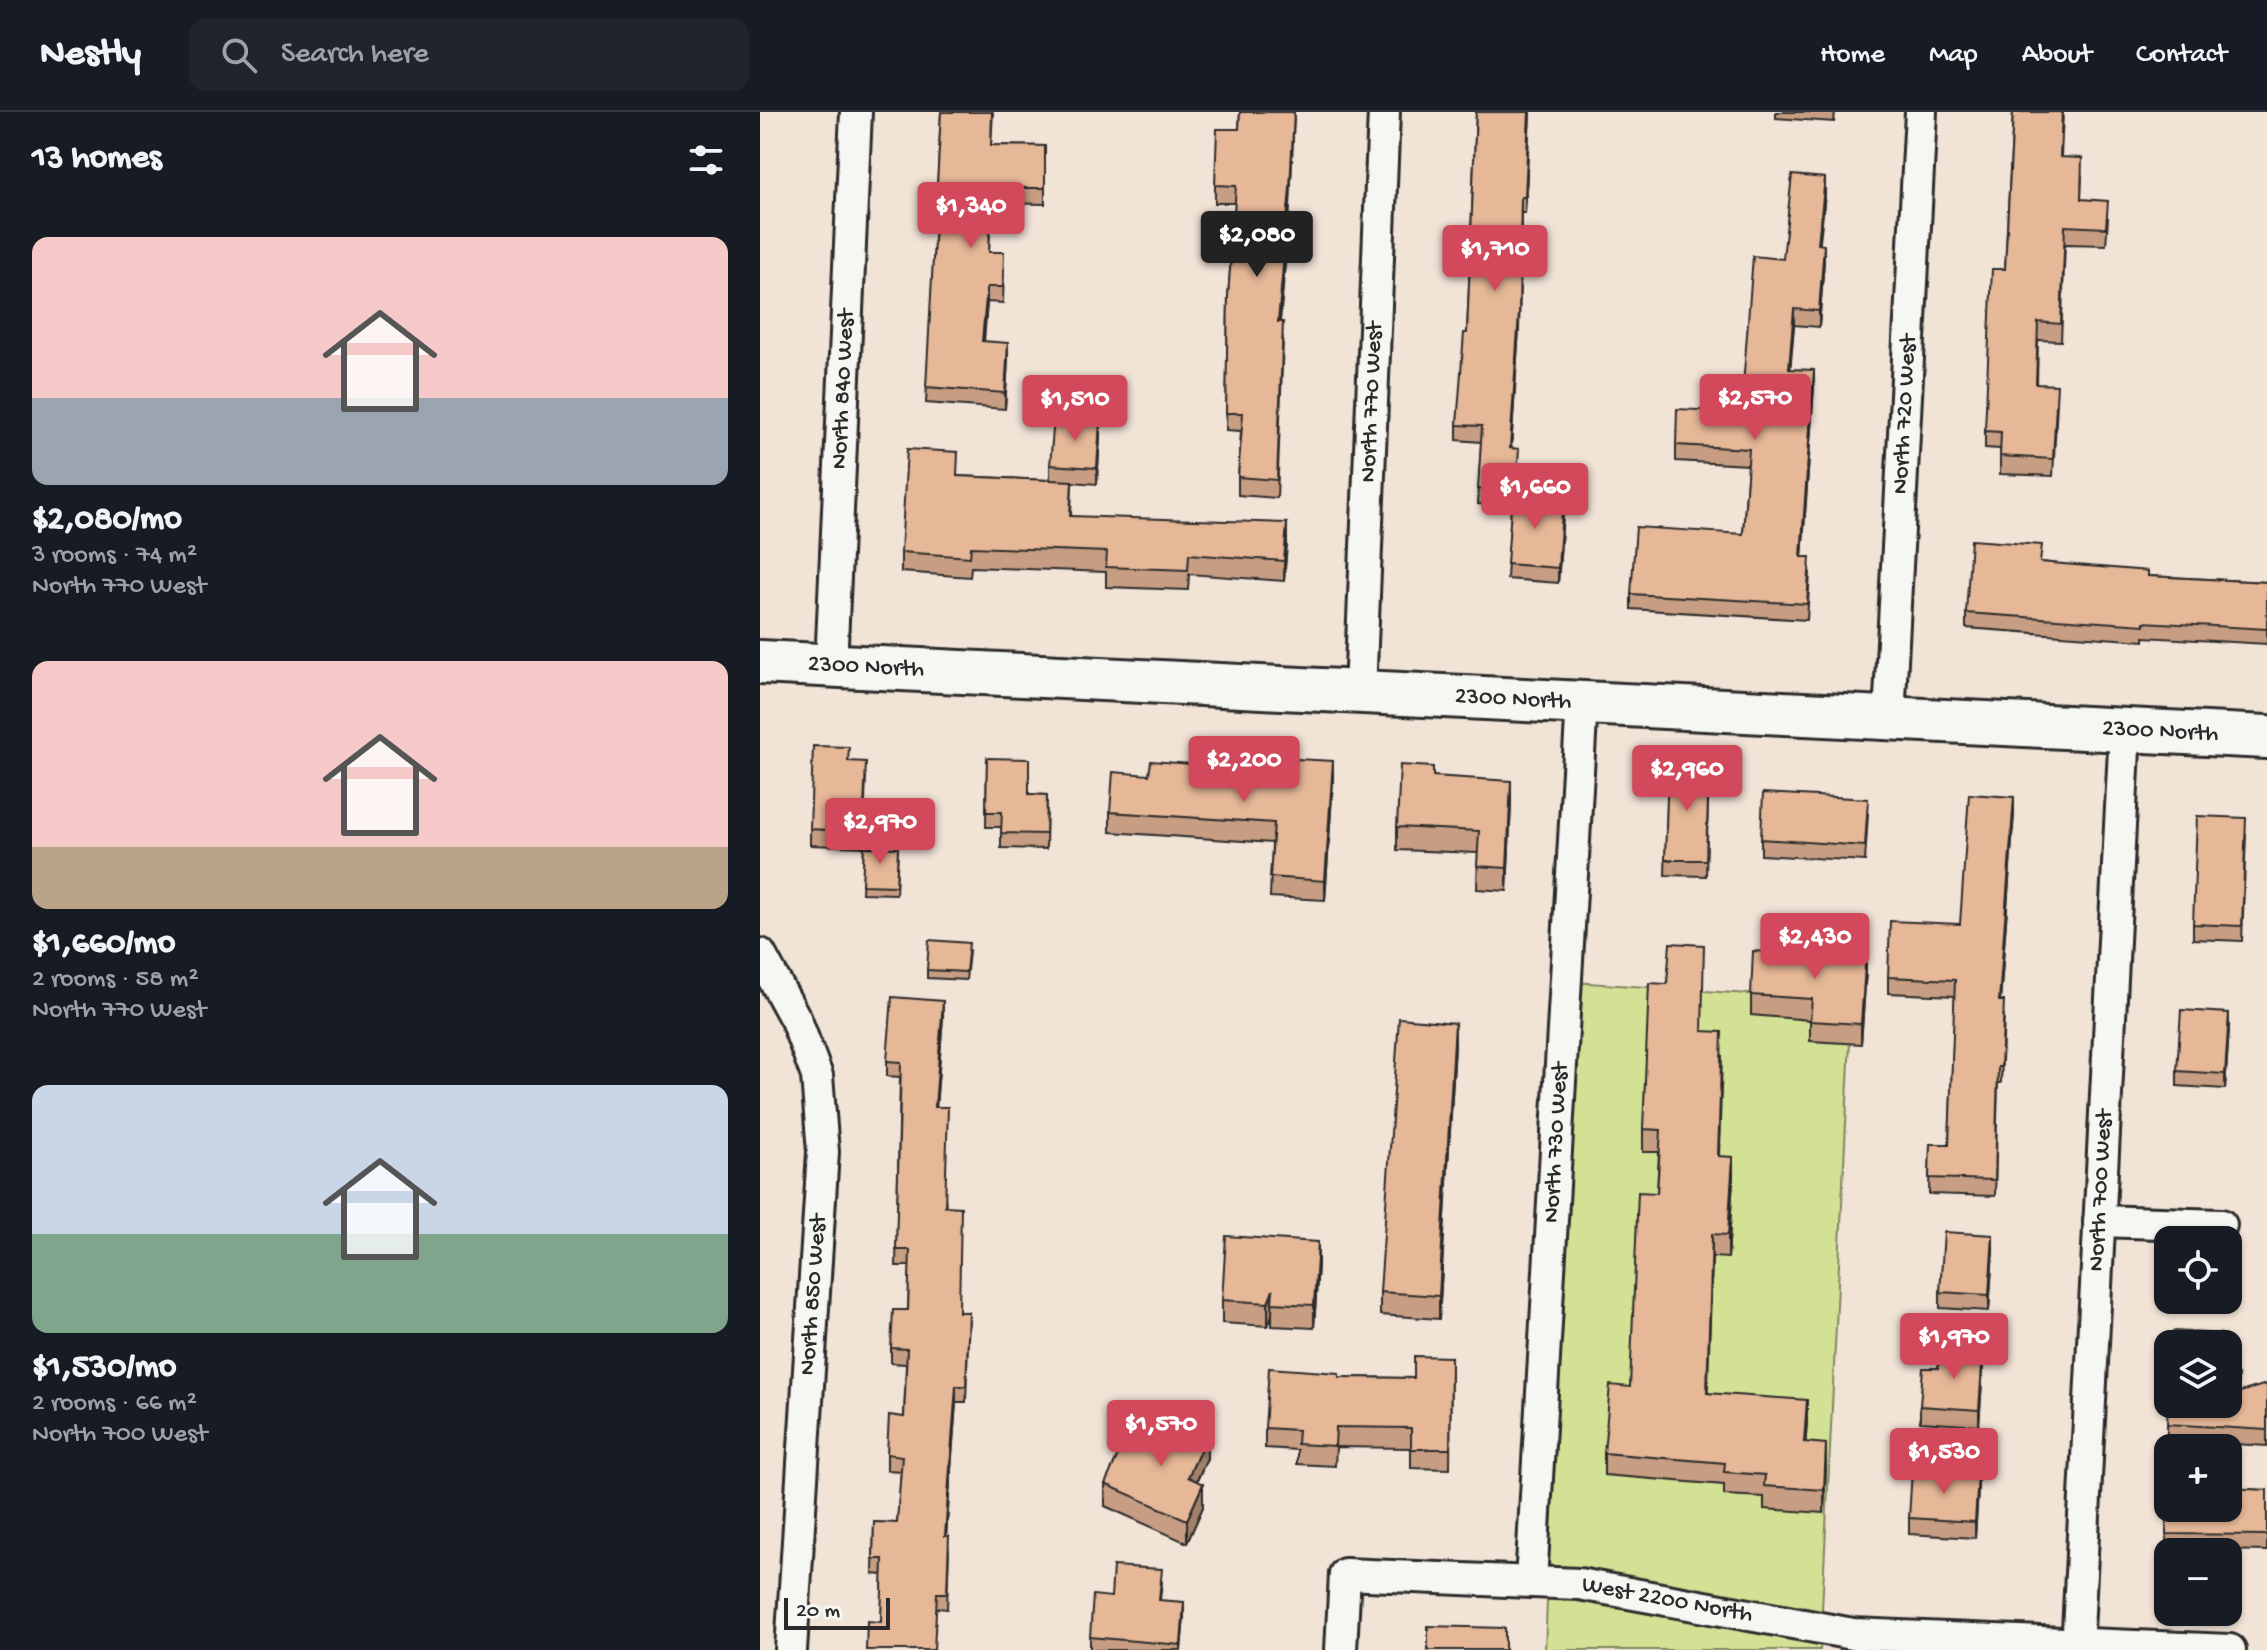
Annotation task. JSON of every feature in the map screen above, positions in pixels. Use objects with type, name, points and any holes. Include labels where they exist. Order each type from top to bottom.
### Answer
[{"type":"street","name":"North 840 West","points":[[831,665],[856,112]]},
{"type":"street","name":"North 770 West","points":[[1360,692],[1384,112]]},
{"type":"street","name":"North 720 West","points":[[1889,718],[1921,112]]},
{"type":"street","name":"2300 North","points":[[760,662],[2267,737]]},
{"type":"street","name":"North 730 West","points":[[1531,1582],[1582,702]]},
{"type":"street","name":"North 700 West","points":[[2077,1647],[2125,730]]},
{"type":"street","name":"North 850 West","points":[[760,954],[796,1020],[817,1076],[823,1152],[791,1650]]},
{"type":"street","points":[[2099,1221],[2221,1225]]},
{"type":"street","name":"West 2200 North","points":[[1341,1650],[1345,1574],[1579,1584],[1853,1634],[2077,1647],[2230,1650]]},
{"type":"green space","points":[[1573,982],[1852,1001],[1820,1650],[1545,1650]]},
{"type":"building","points":[[941,112],[992,112],[991,145],[1045,146],[1045,188],[991,188],[989,252],[1004,252],[1003,287],[987,287],[982,341],[1008,343],[1005,393],[926,387]]},
{"type":"building","points":[[1240,112],[1294,112],[1278,322],[1283,322],[1277,480],[1238,477],[1243,413],[1226,413],[1228,297],[1236,186],[1215,185],[1217,129],[1239,129]]},
{"type":"building","points":[[1476,112],[1529,112],[1525,197],[1521,197],[1519,313],[1510,448],[1519,449],[1516,491],[1478,489],[1482,426],[1457,425],[1464,333],[1467,333]]},
{"type":"building","points":[[2013,112],[2062,112],[2060,157],[2082,158],[2081,199],[2108,201],[2106,228],[2065,226],[2061,324],[2038,322],[2036,384],[2057,385],[2053,459],[2000,456],[2001,432],[1985,431],[1992,269],[2005,269]]},
{"type":"building","points":[[1792,175],[1825,178],[1818,244],[1824,245],[1819,311],[1794,309],[1789,369],[1814,370],[1801,557],[1810,557],[1807,604],[1631,594],[1636,527],[1743,534],[1749,449],[1676,445],[1677,409],[1741,412],[1753,256],[1783,259]]},
{"type":"building","points":[[1054,418],[1100,421],[1097,468],[1050,465]]},
{"type":"building","points":[[907,449],[958,452],[957,476],[1072,481],[1070,516],[1287,523],[1284,561],[1189,554],[1188,570],[1106,567],[1107,552],[971,547],[970,557],[901,552]]},
{"type":"building","points":[[1512,495],[1563,498],[1558,568],[1507,564]]},
{"type":"building","points":[[1971,540],[2042,545],[2040,562],[2148,571],[2148,576],[2267,582],[2267,629],[2144,622],[2144,625],[1966,613]]},
{"type":"building","points":[[813,746],[849,747],[848,761],[866,762],[863,832],[810,829]]},
{"type":"building","points":[[987,758],[1029,759],[1029,794],[1047,795],[1046,834],[1001,833],[1002,812],[986,812]]},
{"type":"building","points":[[1278,758],[1333,761],[1325,881],[1270,877],[1274,823],[1110,812],[1113,772],[1149,775],[1151,761],[1277,770]]},
{"type":"building","points":[[1400,765],[1433,767],[1433,776],[1511,781],[1507,868],[1477,866],[1479,831],[1397,827]]},
{"type":"building","points":[[1668,766],[1709,767],[1706,860],[1665,860]]},
{"type":"building","points":[[1763,793],[1868,799],[1865,846],[1761,839]]},
{"type":"building","points":[[1969,794],[2014,797],[1999,1001],[2004,1001],[2001,1067],[1998,1067],[1995,1180],[1929,1178],[1930,1144],[1949,1144],[1955,980],[1888,977],[1890,921],[1960,924]]},
{"type":"building","points":[[2197,816],[2246,818],[2242,926],[2193,924]]},
{"type":"building","points":[[864,847],[898,848],[896,886],[862,885]]},
{"type":"building","points":[[929,940],[969,943],[966,972],[927,970]]},
{"type":"building","points":[[1670,943],[1704,945],[1702,1031],[1722,1032],[1718,1156],[1733,1157],[1728,1235],[1712,1234],[1707,1393],[1807,1400],[1804,1442],[1826,1444],[1824,1490],[1764,1486],[1765,1475],[1724,1472],[1725,1463],[1604,1453],[1610,1385],[1630,1387],[1638,1192],[1657,1193],[1661,1130],[1643,1129],[1649,983],[1667,984]]},
{"type":"building","points":[[1815,947],[1866,950],[1861,1024],[1810,1021],[1812,999],[1751,995],[1753,951],[1815,955]]},
{"type":"building","points":[[892,997],[943,1001],[935,1107],[948,1107],[945,1206],[961,1207],[959,1312],[969,1312],[966,1386],[956,1386],[945,1536],[949,1536],[947,1593],[937,1593],[934,1650],[866,1650],[867,1621],[881,1622],[883,1559],[873,1559],[874,1522],[897,1523],[902,1456],[887,1454],[889,1415],[904,1417],[907,1349],[891,1348],[893,1310],[908,1310],[910,1250],[896,1250],[901,1062],[887,1061]]},
{"type":"building","points":[[2181,1010],[2229,1013],[2225,1074],[2177,1071]]},
{"type":"building","points":[[1399,1018],[1455,1023],[1439,1296],[1380,1292]]},
{"type":"building","points":[[1944,1232],[1993,1235],[1989,1295],[1940,1292]]},
{"type":"building","points":[[1226,1236],[1318,1242],[1314,1305],[1272,1303],[1273,1290],[1268,1303],[1222,1300]]},
{"type":"building","points":[[1940,1348],[1983,1351],[1979,1410],[1920,1406],[1923,1368],[1938,1368]]},
{"type":"building","points":[[1414,1356],[1451,1357],[1450,1449],[1411,1449],[1411,1428],[1336,1427],[1335,1446],[1297,1444],[1298,1430],[1265,1428],[1269,1368],[1339,1373],[1339,1377],[1414,1378]]},
{"type":"building","points":[[2267,1384],[2267,1430],[2167,1424],[2167,1418],[2242,1418],[2242,1392]]},
{"type":"building","points":[[1161,1414],[1207,1435],[1188,1477],[1203,1484],[1187,1520],[1105,1484],[1125,1439],[1146,1448]]},
{"type":"building","points":[[1912,1470],[1978,1474],[1975,1522],[1909,1518]]},
{"type":"building","points":[[2242,1489],[2267,1490],[2267,1535],[2166,1534],[2166,1522],[2242,1522]]},
{"type":"building","points":[[1113,1566],[1162,1569],[1159,1600],[1184,1602],[1181,1645],[1090,1637],[1093,1595],[1111,1597]]},
{"type":"building","points":[[1428,1626],[1505,1628],[1505,1650],[1428,1650]]}]
